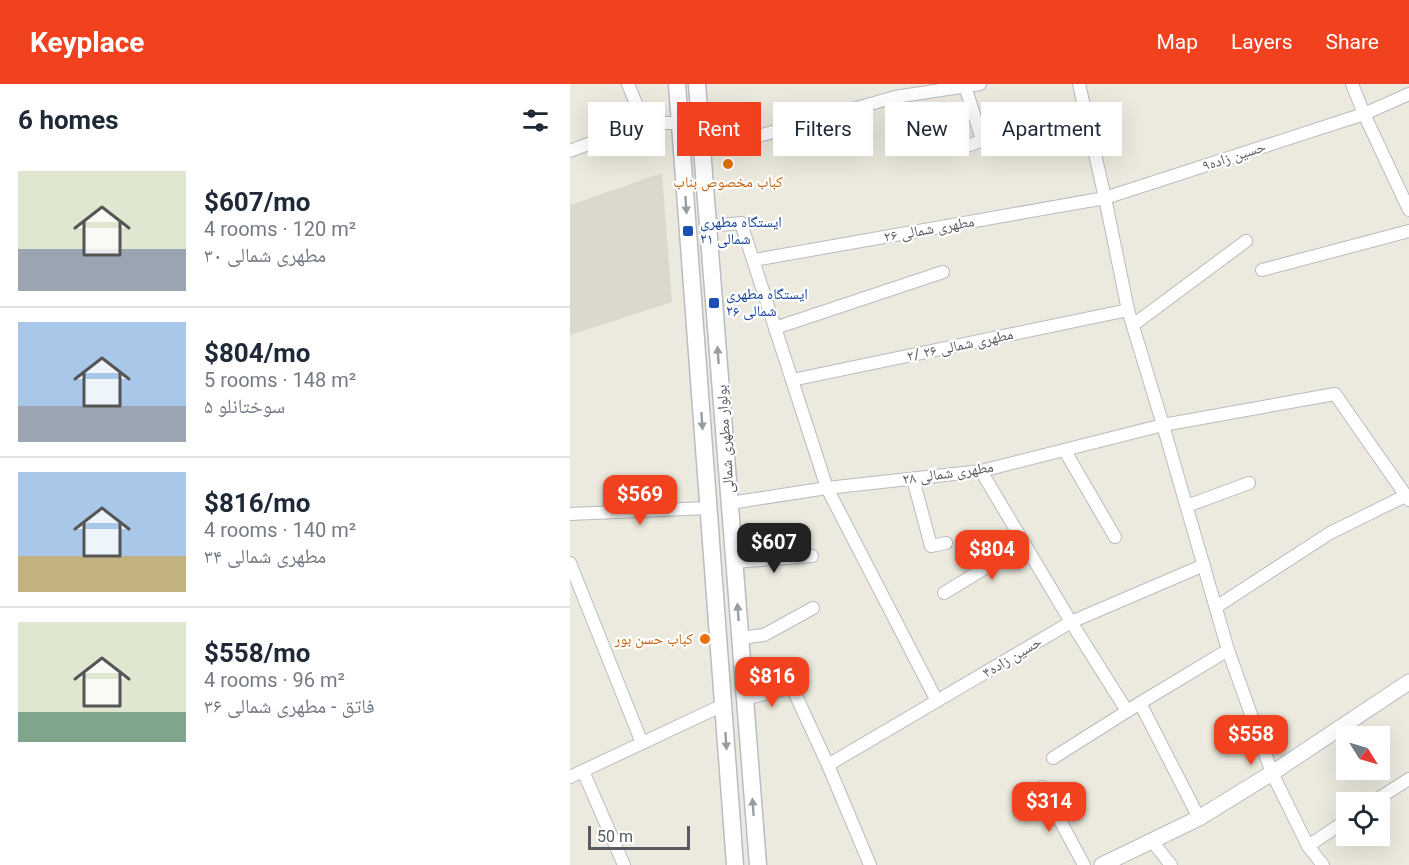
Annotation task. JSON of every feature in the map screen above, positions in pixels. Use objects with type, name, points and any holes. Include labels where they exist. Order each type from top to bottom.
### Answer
[{"type":"main road","name":"بولوار مطهری شمالی","points":[[677,84],[678,102]]},
{"type":"main road","name":"بولوار مطهری شمالی","points":[[698,84],[699,102]]},
{"type":"main road","name":"بولوار مطهری شمالی","points":[[682,156],[735,864]]},
{"type":"main road","name":"بولوار مطهری شمالی","points":[[703,156],[758,862]]},
{"type":"main road","points":[[735,864],[758,862]]},
{"type":"street","points":[[628,84],[635,102]]},
{"type":"street","points":[[761,135],[895,97],[980,84]]},
{"type":"street","points":[[1079,84],[1128,310],[1164,425],[1228,650],[1272,773],[1308,846],[1323,865]]},
{"type":"street","points":[[1352,84],[1409,210]]},
{"type":"street","points":[[965,86],[981,137]]},
{"type":"street","name":"حسین زاده۹","points":[[1105,198],[1364,114],[1409,94]]},
{"type":"street","points":[[570,151],[588,144]]},
{"type":"street","name":"مطهری شمالی ۲۶","points":[[754,260],[1105,198]]},
{"type":"street","points":[[708,226],[741,223],[827,488],[937,701]]},
{"type":"street","points":[[1262,270],[1409,231]]},
{"type":"street","points":[[1133,325],[1246,241]]},
{"type":"street","points":[[776,328],[943,272]]},
{"type":"street","name":"مطهری شمالی ۲۶ /۲","points":[[792,380],[1128,310]]},
{"type":"street","name":"مطهری شمالی ۲۸","points":[[730,503],[827,488],[981,471],[1164,425],[1335,394],[1407,498]]},
{"type":"street","points":[[1065,451],[1114,537]]},
{"type":"street","points":[[981,471],[1127,711]]},
{"type":"street","points":[[913,478],[931,546],[946,543]]},
{"type":"street","points":[[1187,506],[1249,483]]},
{"type":"street","points":[[1216,607],[1330,533],[1407,498]]},
{"type":"street","points":[[570,514],[708,508]]},
{"type":"street","points":[[944,593],[1025,544]]},
{"type":"street","points":[[734,562],[812,556]]},
{"type":"street","points":[[570,563],[642,743]]},
{"type":"street","name":"حسین زاده۴","points":[[828,765],[1071,622],[1204,565]]},
{"type":"street","points":[[740,638],[765,635],[813,608]]},
{"type":"street","points":[[1053,758],[1228,650]]},
{"type":"street","points":[[1102,865],[1199,818],[1272,773],[1409,682]]},
{"type":"street","points":[[745,699],[792,687],[870,865]]},
{"type":"street","points":[[1140,703],[1199,818]]},
{"type":"street","points":[[570,777],[723,705]]},
{"type":"street","points":[[583,771],[624,865]]},
{"type":"street","points":[[1389,792],[1409,779]]},
{"type":"street","points":[[1041,788],[1084,865]]},
{"type":"street","points":[[1308,846],[1336,827]]},
{"type":"street","points":[[1152,841],[1171,865]]},
{"type":"shaded area","points":[[662,173],[672,302],[570,335],[570,205]]},
{"type":"place","name":"كباب مخصوص بناب","points":[[728,164]]},
{"type":"place","name":"ایستگاه مطهری شمالی ۲۱","points":[[688,231]]},
{"type":"place","name":"ایستگاه مطهری شمالی ۲۶","points":[[714,303]]},
{"type":"place","name":"كباب حسن بور","points":[[705,639]]}]
